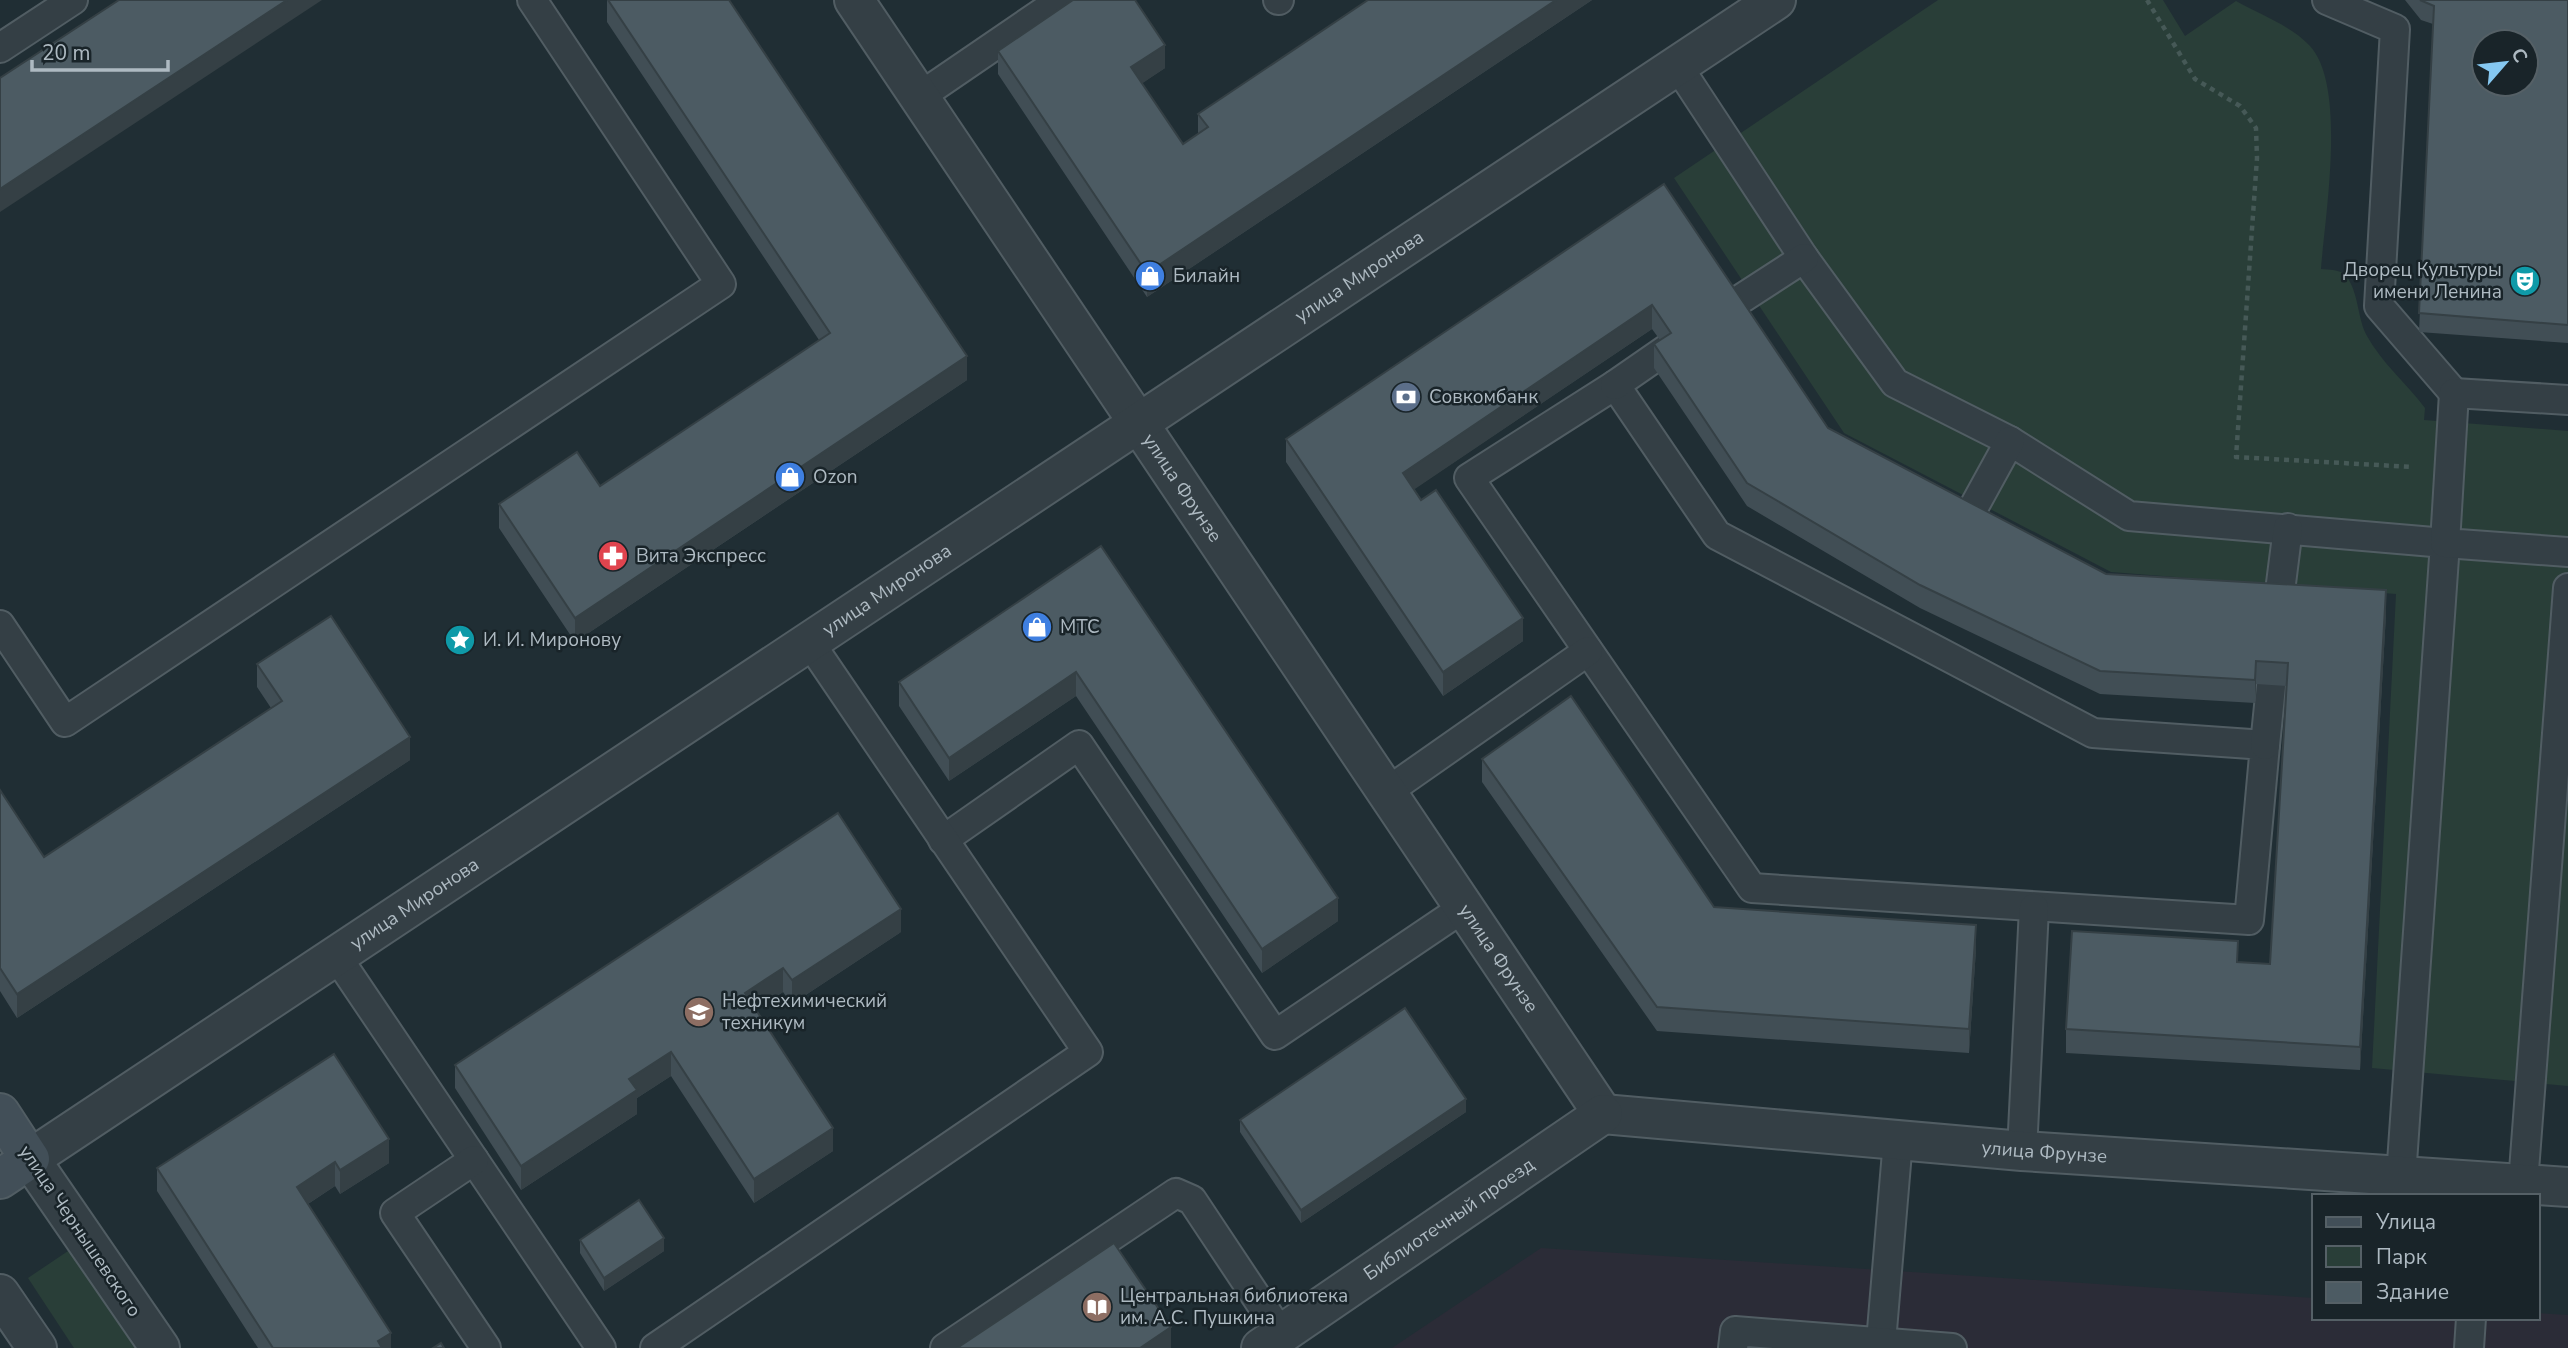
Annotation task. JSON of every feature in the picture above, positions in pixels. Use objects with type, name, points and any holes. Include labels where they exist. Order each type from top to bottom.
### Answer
[{"type":"main road","name":"улица Чернышевского","points":[[0,1113],[15,1169]]},
{"type":"street","name":"улица Фрунзе","points":[[854,0],[1466,906],[1603,1114],[2022,1151],[2401,1177],[2481,1189],[2523,1184],[2568,1186]]},
{"type":"street","name":"улица Миронова","points":[[15,1169],[1776,0]]},
{"type":"street","name":"Библиотечный проезд","points":[[1271,1341],[1603,1114]]},
{"type":"street","name":"улица Чернышевского","points":[[15,1169],[160,1348]]},
{"type":"street","points":[[0,1294],[37,1348]]},
{"type":"lane","points":[[0,48],[73,0]]},
{"type":"lane","points":[[0,625],[65,722],[721,284],[532,0]]},
{"type":"lane","points":[[919,97],[1061,0]]},
{"type":"lane","points":[[2327,0],[2395,29],[2379,306],[2454,393],[2401,1177]]},
{"type":"lane","points":[[1677,65],[1804,258],[1895,383],[2010,441],[2129,516],[2568,552]]},
{"type":"lane","points":[[1730,306],[1804,258]]},
{"type":"lane","points":[[1667,349],[1469,478],[1752,888],[2249,920],[2271,686]]},
{"type":"lane","points":[[1615,385],[1717,535],[2093,733],[2265,745]]},
{"type":"lane","points":[[2454,393],[2568,400]]},
{"type":"lane","points":[[1965,523],[2010,441]]},
{"type":"lane","points":[[2278,607],[2288,528]]},
{"type":"lane","points":[[2523,1184],[2568,588]]},
{"type":"lane","points":[[1906,634],[1920,608]]},
{"type":"lane","points":[[655,1348],[1088,1052],[810,643]]},
{"type":"lane","points":[[1388,791],[1588,651]]},
{"type":"lane","points":[[943,839],[1079,745],[1275,1035],[1466,906]]},
{"type":"lane","points":[[2022,1151],[2034,908]]},
{"type":"lane","points":[[337,957],[601,1348]]},
{"type":"lane","points":[[1881,1342],[1898,1140]]},
{"type":"lane","points":[[474,1160],[395,1213],[486,1348]]},
{"type":"lane","points":[[945,1348],[1176,1193],[1192,1200],[1271,1341]]},
{"type":"lane","points":[[2469,1348],[2471,1320]]},
{"type":"lane","points":[[1733,1348],[1735,1331],[1952,1348]]},
{"type":"path","points":[[2147,0],[2195,79],[2241,106],[2256,128],[2257,158],[2236,457],[2448,469]]},
{"type":"shaded area","points":[[1541,1248],[2312,1298],[2312,1320],[2540,1320],[2540,1313],[2568,1315],[2568,1348],[1392,1348]]},
{"type":"green space","points":[[1938,0],[2163,0],[2185,36],[2236,1],[2294,32],[2310,46],[2321,65],[2328,90],[2331,153],[2321,269],[2338,271],[2346,276],[2353,290],[2364,329],[2373,346],[2425,408],[2424,420],[2568,431],[2568,1086],[2372,1068],[2396,594],[2111,572],[1844,433],[1674,178]]},
{"type":"green space","points":[[77,1245],[145,1348],[74,1348],[28,1278]]},
{"type":"building","points":[[119,0],[287,0],[0,189],[0,78]]},
{"type":"building","points":[[608,0],[729,0],[967,356],[575,618],[499,504],[577,452],[600,486],[830,333]]},
{"type":"building","points":[[1073,0],[1135,0],[1165,45],[1131,67],[1183,144],[1208,127],[1198,114],[1368,0],[1556,0],[1147,273],[998,51]]},
{"type":"building","points":[[2420,0],[2568,0],[2568,325],[2419,313],[2434,6]]},
{"type":"building","points":[[1664,184],[1828,428],[2106,574],[2386,590],[2360,1047],[2066,1029],[2072,931],[2238,941],[2237,962],[2270,964],[2288,663],[2256,661],[2255,680],[2100,671],[1920,585],[1747,483],[1654,344],[1671,333],[1652,305],[1403,473],[1421,500],[1436,490],[1523,618],[1443,672],[1286,439]]},
{"type":"building","points":[[1101,546],[1338,898],[1262,949],[1076,672],[949,758],[899,682]]},
{"type":"building","points":[[331,616],[410,737],[17,994],[0,968],[0,790],[44,857],[282,701],[257,664]]},
{"type":"building","points":[[1571,696],[1714,907],[1976,925],[1969,1029],[1657,1007],[1482,759]]},
{"type":"building","points":[[838,813],[901,909],[792,980],[783,968],[745,993],[833,1128],[754,1179],[671,1052],[629,1079],[637,1090],[521,1166],[455,1065]]},
{"type":"building","points":[[1405,1008],[1466,1099],[1301,1210],[1240,1120]]},
{"type":"building","points":[[334,1054],[389,1139],[340,1170],[335,1162],[297,1187],[391,1333],[378,1341],[382,1348],[273,1348],[157,1168]]},
{"type":"building","points":[[639,1200],[664,1238],[604,1278],[580,1240]]},
{"type":"building","name":"Центральная библиотека им. А.С. Пушкина","points":[[1114,1243],[1171,1327],[1140,1348],[957,1348]]},
{"type":"place","name":"Билайн","points":[[1150,276]]},
{"type":"place","name":"Дворец Культуры имени Ленина","points":[[2525,281]]},
{"type":"place","name":"Совкомбанк","points":[[1406,397]]},
{"type":"place","name":"Ozon","points":[[790,477]]},
{"type":"place","name":"Вита Экспресс","points":[[613,556]]},
{"type":"place","name":"МТС","points":[[1037,627]]},
{"type":"place","name":"И. И. Миронову","points":[[460,640]]},
{"type":"place","name":"Нефтехимический техникум","points":[[699,1012]]},
{"type":"place","name":"Центральная библиотека им. А.С. Пушкина","points":[[1097,1307]]}]
